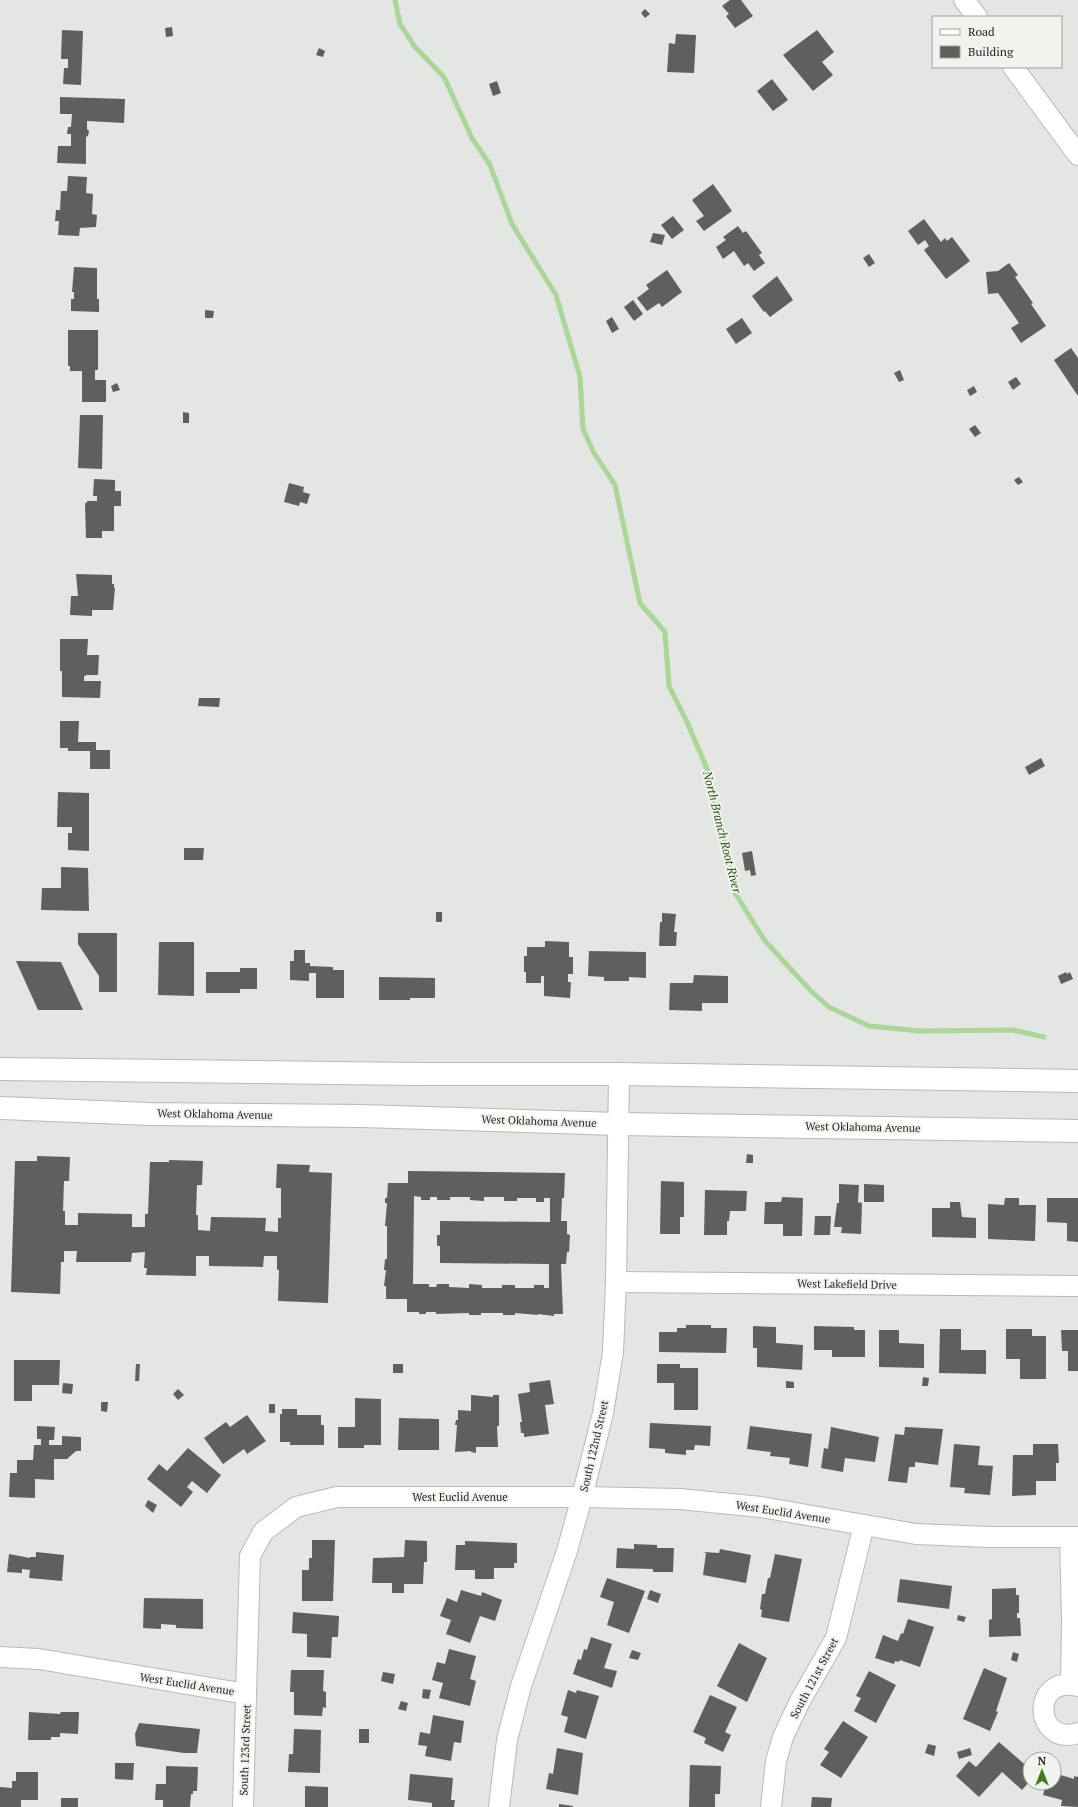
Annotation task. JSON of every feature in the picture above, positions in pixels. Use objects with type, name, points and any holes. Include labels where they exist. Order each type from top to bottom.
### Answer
[{"type":"main road","points":[[0,1069],[418,1074],[619,1074],[1078,1081]]},
{"type":"main road","name":"West Oklahoma Avenue","points":[[0,1108],[149,1114],[361,1116],[618,1124],[1078,1131]]},
{"type":"street","points":[[964,0],[976,16]]},
{"type":"street","points":[[1014,68],[1078,155]]},
{"type":"street","name":"South 122nd Street","points":[[499,1807],[509,1732],[522,1686],[567,1551],[582,1497],[603,1413],[613,1352],[616,1282],[619,1074]]},
{"type":"street","name":"West Lakefield Drive","points":[[616,1282],[1078,1286]]},
{"type":"street","name":"West Euclid Avenue","points":[[0,1657],[39,1659],[246,1694],[250,1556],[263,1532],[296,1507],[337,1497],[582,1497],[680,1499],[761,1507],[916,1534],[990,1538],[1074,1538]]},
{"type":"street","name":"South 121st Street","points":[[771,1807],[776,1761],[783,1737],[800,1701],[836,1638],[864,1525]]},
{"type":"street","points":[[1074,1538],[1072,1620],[1074,1685],[1062,1685],[1051,1691],[1044,1702],[1043,1710],[1047,1722],[1055,1732],[1064,1735],[1078,1733]]},
{"type":"street","name":"South 123rd Street","points":[[243,1807],[246,1694]]},
{"type":"building","points":[[730,0],[741,0],[753,16],[735,28],[726,16],[729,14],[722,6]]},
{"type":"building","points":[[645,9],[650,14],[645,18],[641,13]]},
{"type":"building","points":[[172,27],[173,36],[166,37],[165,28]]},
{"type":"building","points":[[62,30],[83,31],[81,85],[63,84],[64,68],[68,68],[68,59],[61,59]]},
{"type":"building","points":[[817,30],[834,52],[822,62],[833,75],[813,91],[783,55]]},
{"type":"building","points":[[676,34],[696,35],[694,73],[667,72],[669,43],[675,44]]},
{"type":"building","points":[[319,48],[325,51],[323,57],[316,55]]},
{"type":"building","points":[[772,79],[788,100],[773,111],[757,91]]},
{"type":"building","points":[[497,81],[501,93],[493,96],[489,84]]},
{"type":"building","points":[[60,97],[125,99],[124,123],[87,121],[87,129],[89,131],[88,136],[86,137],[86,164],[57,163],[58,146],[71,146],[71,134],[67,134],[68,127],[71,127],[72,114],[60,114]]},
{"type":"building","points":[[68,176],[87,177],[86,193],[93,194],[92,214],[97,215],[96,227],[80,228],[79,236],[58,235],[59,221],[55,221],[56,210],[60,210],[61,191],[67,191]]},
{"type":"building","points":[[713,184],[732,211],[704,231],[696,221],[704,216],[692,200]]},
{"type":"building","points":[[673,216],[684,230],[672,239],[661,225]]},
{"type":"building","points":[[924,219],[941,242],[945,238],[947,241],[952,237],[970,261],[946,279],[924,250],[929,246],[925,240],[918,245],[908,231]]},
{"type":"building","points":[[738,226],[743,233],[746,231],[762,253],[759,255],[765,263],[754,271],[748,263],[744,266],[734,251],[723,259],[716,247],[726,240],[723,237]]},
{"type":"building","points":[[653,233],[665,235],[662,245],[650,242]]},
{"type":"building","points":[[869,254],[875,263],[869,267],[863,258]]},
{"type":"building","points":[[1009,263],[1018,275],[1015,277],[1033,303],[1031,304],[1046,326],[1021,343],[1011,328],[1019,323],[998,293],[988,294],[986,272],[998,271]]},
{"type":"building","points":[[74,267],[97,268],[97,299],[99,299],[99,312],[71,311],[71,299],[74,299],[74,292],[72,292]]},
{"type":"building","points":[[667,270],[682,292],[662,307],[659,303],[647,311],[637,298],[649,289],[646,285]]},
{"type":"building","points":[[777,276],[793,300],[770,317],[765,311],[764,312],[752,296]]},
{"type":"building","points":[[633,300],[643,314],[634,321],[624,307]]},
{"type":"building","points":[[205,310],[214,311],[213,318],[205,318]]},
{"type":"building","points":[[612,317],[619,329],[612,333],[606,321]]},
{"type":"building","points":[[742,318],[752,333],[736,344],[726,329]]},
{"type":"building","points":[[68,330],[98,330],[98,370],[95,370],[95,380],[106,380],[106,402],[82,402],[82,371],[70,371],[70,366],[68,366]]},
{"type":"building","points":[[1071,348],[1078,358],[1078,396],[1054,360]]},
{"type":"building","points":[[900,370],[904,380],[899,382],[894,373]]},
{"type":"building","points":[[1016,377],[1021,384],[1013,390],[1008,382]]},
{"type":"building","points":[[117,383],[120,390],[113,392],[111,386]]},
{"type":"building","points":[[974,386],[977,392],[970,396],[967,390]]},
{"type":"building","points":[[183,412],[189,413],[189,423],[183,423]]},
{"type":"building","points":[[80,415],[103,415],[102,469],[78,468]]},
{"type":"building","points":[[975,425],[981,433],[975,437],[969,429]]},
{"type":"building","points":[[1019,477],[1023,482],[1018,485],[1014,480]]},
{"type":"building","points":[[94,479],[115,480],[115,491],[121,491],[121,506],[114,506],[114,531],[102,531],[102,538],[86,538],[85,503],[87,503],[87,501],[97,501],[97,496],[93,496]]},
{"type":"building","points":[[289,483],[304,487],[303,492],[310,494],[307,504],[300,502],[299,506],[284,502]]},
{"type":"building","points":[[76,574],[112,575],[112,584],[114,584],[115,588],[113,610],[92,610],[92,616],[70,615],[71,596],[78,596]]},
{"type":"building","points":[[60,639],[88,639],[87,655],[99,655],[98,675],[86,675],[84,676],[84,681],[101,681],[100,698],[62,697]]},
{"type":"building","points":[[199,698],[220,698],[219,707],[198,706]]},
{"type":"building","points":[[60,721],[79,721],[78,742],[96,742],[96,750],[110,750],[110,769],[90,769],[90,751],[68,751],[68,748],[60,748]]},
{"type":"building","points":[[1041,758],[1045,766],[1029,775],[1025,767]]},
{"type":"building","points":[[58,792],[89,793],[89,851],[68,850],[68,833],[72,833],[72,827],[57,827]]},
{"type":"building","points":[[184,848],[204,848],[203,860],[184,860]]},
{"type":"building","points":[[752,851],[756,875],[751,876],[750,870],[745,871],[742,853]]},
{"type":"building","points":[[61,867],[88,868],[89,911],[41,910],[42,888],[61,888]]},
{"type":"building","points":[[436,912],[442,912],[442,922],[436,922]]},
{"type":"building","points":[[662,913],[676,914],[674,932],[677,932],[676,946],[659,946]]},
{"type":"building","points":[[78,933],[117,933],[117,992],[99,992],[99,976],[78,944]]},
{"type":"building","points":[[545,941],[569,942],[569,957],[573,957],[573,974],[568,974],[568,982],[571,982],[570,998],[544,996],[544,976],[541,976],[541,983],[526,983],[524,956],[527,956],[527,947],[545,947]]},
{"type":"building","points":[[159,942],[194,942],[194,996],[158,995]]},
{"type":"building","points":[[294,950],[305,950],[305,963],[310,963],[310,966],[333,967],[333,970],[344,970],[344,998],[316,998],[316,973],[309,973],[309,981],[290,980],[290,961],[294,961]]},
{"type":"building","points":[[589,951],[646,952],[646,978],[629,977],[629,981],[604,981],[604,977],[588,976]]},
{"type":"building","points":[[16,961],[61,962],[83,1010],[38,1010]]},
{"type":"building","points":[[240,968],[257,968],[257,989],[240,989],[240,993],[206,993],[206,972],[240,972]]},
{"type":"building","points":[[1066,972],[1067,974],[1070,972],[1073,979],[1061,984],[1058,976]]},
{"type":"building","points":[[694,975],[728,976],[728,1003],[702,1003],[702,1011],[669,1010],[670,983],[693,983]]},
{"type":"building","points":[[379,977],[435,978],[435,998],[379,1000]]},
{"type":"building","points":[[747,1154],[753,1155],[753,1163],[746,1163]]},
{"type":"building","points":[[37,1156],[70,1157],[69,1181],[64,1181],[63,1211],[65,1211],[65,1225],[78,1225],[78,1213],[132,1214],[132,1227],[145,1227],[145,1214],[148,1214],[150,1162],[169,1162],[169,1160],[203,1161],[202,1185],[197,1185],[196,1215],[198,1215],[198,1230],[210,1231],[211,1217],[266,1218],[265,1231],[278,1232],[278,1218],[281,1218],[281,1188],[276,1188],[277,1164],[310,1165],[309,1172],[332,1173],[328,1303],[278,1301],[279,1270],[277,1270],[277,1256],[264,1256],[263,1267],[209,1266],[209,1256],[196,1256],[196,1276],[146,1275],[147,1268],[144,1268],[145,1252],[132,1253],[131,1262],[76,1262],[77,1251],[64,1251],[64,1262],[61,1262],[60,1294],[11,1292],[15,1161],[37,1161]]},
{"type":"building","points":[[408,1171],[565,1173],[561,1221],[567,1221],[567,1234],[570,1235],[569,1252],[567,1252],[566,1264],[561,1264],[563,1314],[554,1314],[554,1316],[515,1313],[515,1315],[503,1315],[503,1313],[481,1313],[481,1315],[469,1315],[469,1313],[436,1314],[436,1312],[426,1312],[426,1314],[419,1314],[419,1312],[407,1312],[407,1299],[386,1299],[386,1286],[384,1286],[386,1270],[384,1270],[385,1259],[387,1259],[387,1226],[385,1226],[387,1203],[385,1203],[385,1198],[387,1198],[388,1183],[408,1183]],"holes":[[[414,1196],[421,1197],[421,1200],[430,1200],[430,1197],[437,1197],[437,1200],[450,1200],[450,1197],[470,1197],[470,1200],[484,1201],[484,1197],[504,1197],[504,1201],[517,1201],[517,1198],[536,1198],[536,1202],[544,1202],[544,1198],[550,1198],[550,1222],[440,1221],[440,1235],[437,1235],[437,1246],[440,1246],[440,1263],[549,1264],[549,1288],[544,1288],[544,1285],[534,1285],[534,1288],[515,1288],[515,1285],[502,1285],[502,1288],[482,1288],[482,1285],[469,1284],[469,1288],[449,1287],[449,1284],[437,1284],[436,1287],[429,1287],[429,1284],[413,1284]]]},
{"type":"building","points":[[661,1181],[684,1182],[684,1217],[680,1217],[680,1234],[660,1234]]},
{"type":"building","points":[[839,1184],[859,1185],[858,1202],[862,1203],[861,1234],[841,1233],[842,1227],[834,1227],[837,1203],[839,1203]]},
{"type":"building","points":[[864,1184],[884,1185],[884,1202],[864,1202]]},
{"type":"building","points":[[705,1190],[747,1191],[746,1211],[730,1211],[729,1221],[727,1221],[727,1235],[704,1235]]},
{"type":"building","points":[[782,1197],[803,1198],[802,1236],[783,1236],[783,1224],[764,1224],[765,1202],[781,1202]]},
{"type":"building","points":[[1005,1198],[1019,1198],[1019,1205],[1036,1205],[1035,1241],[988,1239],[988,1204],[1004,1205]]},
{"type":"building","points":[[1047,1198],[1078,1198],[1078,1242],[1067,1241],[1067,1223],[1047,1222]]},
{"type":"building","points":[[950,1202],[960,1202],[962,1217],[976,1218],[976,1238],[932,1237],[932,1208],[950,1208]]},
{"type":"building","points":[[815,1216],[831,1216],[830,1235],[814,1235]]},
{"type":"building","points":[[686,1325],[711,1325],[711,1328],[727,1328],[726,1353],[659,1352],[659,1332],[677,1332],[677,1328],[686,1328]]},
{"type":"building","points":[[753,1326],[776,1327],[776,1343],[803,1345],[802,1370],[757,1367],[757,1348],[753,1348]]},
{"type":"building","points":[[814,1326],[854,1327],[854,1330],[865,1330],[865,1357],[832,1357],[832,1350],[814,1350]]},
{"type":"building","points":[[940,1329],[961,1329],[961,1350],[986,1350],[986,1374],[939,1373]]},
{"type":"building","points":[[1006,1329],[1032,1329],[1032,1336],[1046,1336],[1046,1379],[1020,1379],[1020,1359],[1006,1359]]},
{"type":"building","points":[[879,1330],[899,1330],[899,1343],[924,1344],[924,1368],[879,1367]]},
{"type":"building","points":[[1061,1330],[1078,1330],[1078,1371],[1068,1371],[1068,1351],[1062,1351]]},
{"type":"building","points":[[14,1360],[60,1360],[59,1385],[32,1385],[32,1401],[14,1401]]},
{"type":"building","points":[[136,1364],[140,1364],[139,1381],[135,1381]]},
{"type":"building","points":[[393,1364],[403,1364],[403,1373],[393,1373]]},
{"type":"building","points":[[657,1364],[680,1364],[680,1368],[698,1368],[698,1410],[674,1410],[674,1383],[657,1383]]},
{"type":"building","points":[[923,1377],[929,1378],[928,1386],[922,1386]]},
{"type":"building","points":[[550,1380],[554,1404],[545,1405],[549,1434],[524,1437],[524,1433],[521,1433],[520,1422],[522,1422],[518,1394],[530,1392],[529,1383]]},
{"type":"building","points":[[786,1381],[794,1382],[794,1388],[786,1388]]},
{"type":"building","points":[[63,1383],[73,1384],[72,1394],[62,1393]]},
{"type":"building","points":[[178,1389],[184,1395],[178,1400],[173,1394]]},
{"type":"building","points":[[471,1395],[493,1397],[493,1395],[499,1395],[499,1426],[497,1426],[498,1447],[476,1447],[476,1453],[471,1451],[455,1452],[457,1425],[455,1425],[456,1420],[458,1420],[458,1410],[471,1411]]},
{"type":"building","points":[[355,1398],[381,1399],[381,1445],[364,1445],[364,1448],[338,1448],[338,1427],[355,1427]]},
{"type":"building","points":[[101,1402],[108,1402],[107,1412],[101,1411]]},
{"type":"building","points":[[269,1404],[275,1404],[275,1413],[269,1413]]},
{"type":"building","points":[[282,1409],[297,1409],[297,1415],[321,1415],[321,1425],[324,1425],[324,1445],[290,1445],[290,1442],[280,1442],[280,1414],[282,1414]]},
{"type":"building","points":[[247,1415],[266,1441],[247,1454],[244,1449],[223,1464],[204,1438],[226,1422],[230,1427]]},
{"type":"building","points":[[399,1418],[439,1419],[439,1450],[398,1450]]},
{"type":"building","points":[[650,1423],[711,1426],[710,1446],[695,1445],[694,1450],[686,1450],[686,1455],[665,1453],[665,1449],[649,1448]]},
{"type":"building","points":[[37,1426],[55,1427],[54,1440],[49,1440],[49,1445],[62,1445],[62,1436],[81,1437],[81,1451],[76,1451],[67,1459],[54,1459],[54,1480],[35,1479],[35,1498],[9,1497],[10,1473],[17,1473],[17,1460],[33,1460],[34,1445],[41,1445],[41,1439],[37,1439]]},
{"type":"building","points":[[750,1426],[812,1434],[808,1467],[789,1464],[790,1458],[770,1456],[771,1452],[747,1449]]},
{"type":"building","points":[[831,1427],[879,1437],[875,1462],[845,1458],[843,1472],[821,1468],[824,1448],[828,1449]]},
{"type":"building","points":[[905,1427],[943,1429],[938,1465],[915,1462],[915,1467],[909,1467],[907,1483],[888,1481],[895,1434],[904,1435]]},
{"type":"building","points":[[954,1444],[980,1446],[978,1465],[993,1466],[990,1495],[964,1493],[965,1488],[950,1487]]},
{"type":"building","points":[[1033,1444],[1058,1444],[1059,1463],[1056,1463],[1056,1481],[1036,1481],[1036,1495],[1012,1496],[1013,1455],[1033,1455]]},
{"type":"building","points":[[188,1448],[221,1475],[207,1493],[192,1481],[187,1487],[193,1492],[181,1507],[147,1479],[159,1464],[167,1471]]},
{"type":"building","points":[[148,1500],[157,1505],[153,1513],[145,1506]]},
{"type":"building","points":[[312,1540],[335,1540],[333,1601],[302,1601],[302,1570],[309,1570],[309,1558],[312,1558]]},
{"type":"building","points":[[405,1540],[427,1541],[427,1562],[424,1562],[423,1584],[404,1584],[404,1593],[392,1593],[392,1583],[372,1583],[373,1558],[404,1557]]},
{"type":"building","points":[[465,1541],[517,1543],[517,1563],[514,1563],[514,1568],[494,1568],[494,1579],[475,1579],[475,1570],[455,1570],[456,1545],[465,1545]]},
{"type":"building","points":[[634,1544],[657,1545],[657,1548],[674,1548],[673,1572],[653,1572],[653,1569],[616,1568],[617,1548],[634,1549]]},
{"type":"building","points":[[720,1549],[751,1555],[746,1583],[703,1575],[706,1553],[703,1552],[719,1553]]},
{"type":"building","points":[[36,1552],[64,1555],[62,1581],[29,1578],[30,1570],[22,1569],[22,1573],[7,1572],[9,1554],[30,1558],[36,1557]]},
{"type":"building","points":[[775,1554],[802,1559],[789,1622],[761,1617],[762,1610],[760,1609],[762,1594],[765,1594]]},
{"type":"building","points":[[607,1578],[645,1591],[629,1633],[607,1625],[614,1602],[600,1597]]},
{"type":"building","points":[[900,1579],[952,1586],[949,1609],[897,1602]]},
{"type":"building","points":[[1016,1588],[1016,1595],[1019,1595],[1019,1613],[1017,1613],[1017,1618],[1020,1618],[1021,1636],[989,1637],[989,1620],[992,1619],[992,1589]]},
{"type":"building","points":[[461,1590],[481,1596],[482,1592],[502,1600],[495,1621],[480,1616],[470,1643],[446,1634],[451,1620],[440,1616],[447,1598],[457,1602]]},
{"type":"building","points":[[650,1590],[661,1594],[658,1603],[647,1599]]},
{"type":"building","points":[[144,1598],[203,1599],[203,1629],[176,1628],[176,1625],[161,1624],[161,1629],[143,1628]]},
{"type":"building","points":[[293,1612],[339,1616],[338,1637],[332,1637],[331,1658],[307,1657],[307,1634],[292,1633]]},
{"type":"building","points":[[958,1615],[966,1617],[964,1622],[957,1620]]},
{"type":"building","points":[[908,1619],[934,1627],[920,1667],[900,1660],[899,1662],[895,1661],[894,1664],[875,1658],[883,1635],[898,1641],[901,1633],[903,1634]]},
{"type":"building","points":[[591,1637],[612,1644],[604,1668],[617,1671],[612,1688],[573,1674],[578,1659],[581,1660],[584,1649],[587,1650]]},
{"type":"building","points":[[739,1643],[767,1658],[747,1702],[717,1686]]},
{"type":"building","points":[[449,1649],[476,1656],[470,1679],[476,1681],[470,1706],[439,1698],[443,1683],[432,1680],[437,1662],[445,1664]]},
{"type":"building","points":[[632,1650],[641,1653],[638,1660],[629,1658]]},
{"type":"building","points":[[1013,1652],[1019,1654],[1017,1662],[1011,1660]]},
{"type":"building","points":[[984,1668],[1007,1678],[996,1711],[998,1712],[990,1731],[963,1719]]},
{"type":"building","points":[[291,1670],[324,1670],[323,1691],[326,1692],[326,1708],[323,1707],[322,1716],[294,1715],[294,1692],[290,1692]]},
{"type":"building","points":[[869,1671],[896,1685],[876,1723],[854,1711],[861,1698],[856,1696]]},
{"type":"building","points":[[383,1672],[395,1674],[393,1684],[381,1681]]},
{"type":"building","points":[[423,1689],[431,1690],[429,1699],[422,1698]]},
{"type":"building","points":[[568,1690],[576,1693],[577,1690],[599,1696],[586,1739],[564,1732],[568,1717],[561,1715]]},
{"type":"building","points":[[710,1695],[737,1707],[725,1732],[731,1735],[723,1752],[704,1743],[706,1738],[693,1732]]},
{"type":"building","points":[[401,1701],[408,1703],[406,1711],[398,1709]]},
{"type":"building","points":[[29,1712],[60,1714],[61,1712],[79,1712],[78,1734],[60,1733],[60,1737],[51,1737],[51,1740],[28,1740]]},
{"type":"building","points":[[433,1715],[464,1721],[461,1743],[454,1742],[451,1761],[425,1756],[427,1746],[418,1745],[420,1732],[430,1734]]},
{"type":"building","points":[[843,1721],[868,1737],[841,1778],[820,1765],[829,1752],[824,1749]]},
{"type":"building","points":[[139,1723],[200,1729],[197,1753],[184,1753],[136,1746],[135,1734]]},
{"type":"building","points":[[294,1729],[321,1730],[320,1773],[288,1772],[289,1754],[293,1754]]},
{"type":"building","points":[[359,1729],[369,1729],[369,1743],[359,1743]]},
{"type":"building","points":[[999,1742],[1022,1762],[1022,1790],[1002,1772],[979,1797],[956,1776],[969,1761],[976,1767]]},
{"type":"building","points":[[928,1744],[936,1746],[934,1756],[925,1753]]},
{"type":"building","points":[[557,1748],[583,1753],[578,1795],[546,1789],[549,1773],[553,1774]]},
{"type":"building","points":[[970,1748],[972,1755],[959,1759],[957,1752]]},
{"type":"building","points":[[115,1763],[134,1763],[133,1780],[115,1779]]},
{"type":"building","points":[[690,1765],[721,1766],[720,1794],[715,1794],[715,1807],[689,1807]]},
{"type":"building","points":[[166,1766],[198,1767],[197,1791],[193,1791],[193,1794],[191,1794],[190,1807],[163,1807],[163,1800],[155,1800],[156,1784],[166,1784]]},
{"type":"building","points":[[16,1772],[38,1772],[38,1800],[21,1800],[21,1807],[0,1807],[0,1787],[12,1788],[12,1781],[16,1781]]},
{"type":"building","points":[[410,1774],[453,1778],[451,1800],[455,1800],[454,1807],[432,1807],[432,1803],[408,1800]]},
{"type":"building","points":[[1062,1775],[1074,1779],[1074,1776],[1078,1777],[1078,1807],[1061,1806],[1062,1800],[1043,1795],[1044,1791],[1062,1791]]},
{"type":"building","points":[[305,1786],[328,1787],[328,1807],[305,1807]]},
{"type":"building","points":[[812,1797],[832,1798],[831,1807],[811,1807]]},
{"type":"building","points":[[61,1798],[78,1798],[78,1807],[61,1807]]},
{"type":"building","points":[[559,1804],[573,1806],[573,1807],[559,1807]]},
{"type":"waterway","name":"North Branch Root River","points":[[395,0],[400,24],[415,47],[444,77],[472,138],[490,165],[512,224],[556,295],[580,377],[583,429],[594,453],[615,485],[640,603],[665,632],[669,686],[687,722],[708,771],[715,814],[726,848],[735,893],[765,941],[811,991],[829,1007],[869,1026],[920,1031],[1013,1030],[1044,1037]]}]
